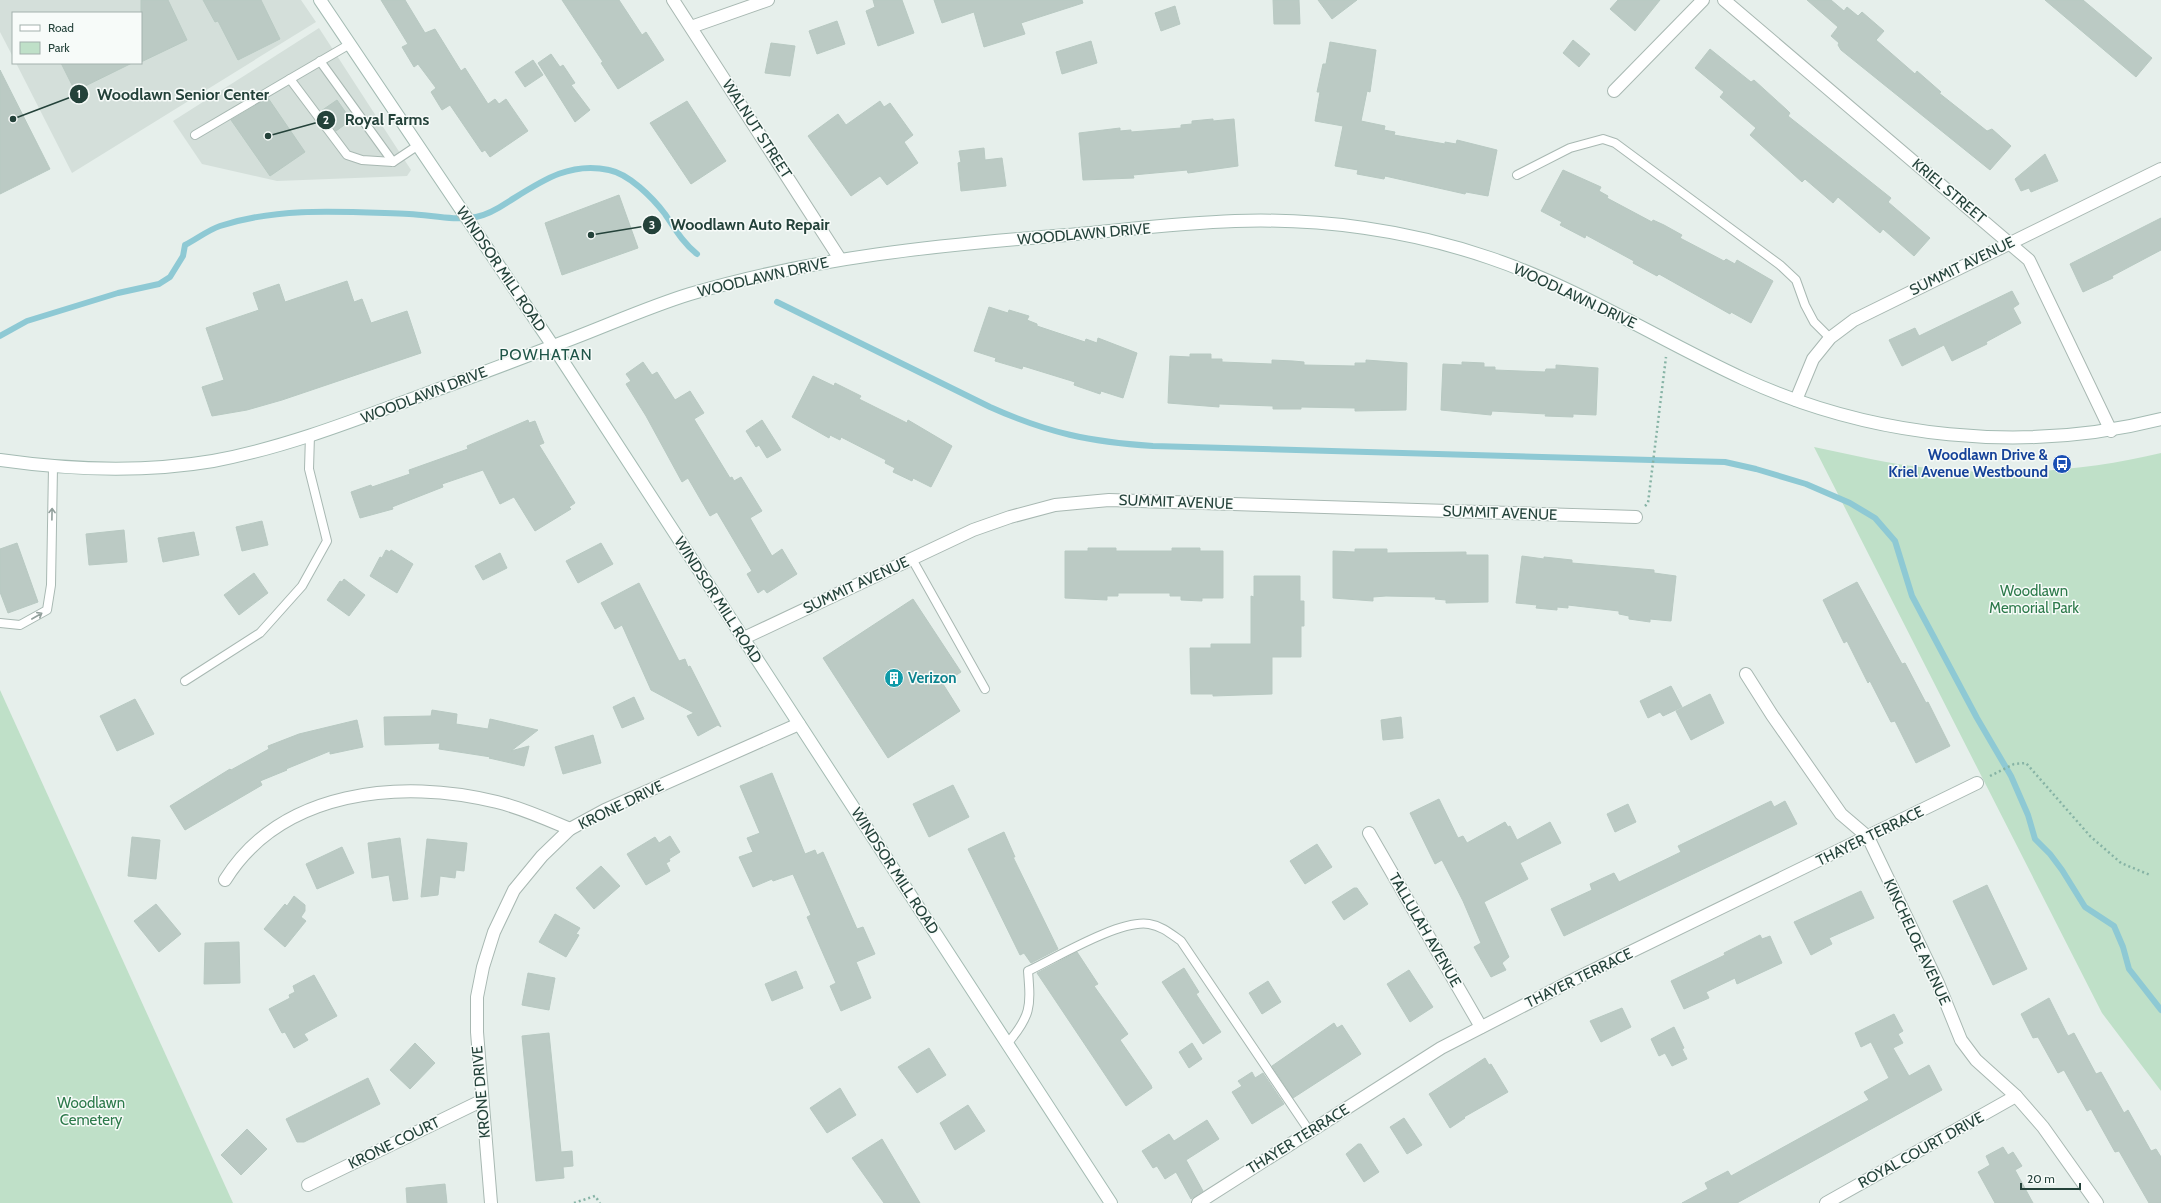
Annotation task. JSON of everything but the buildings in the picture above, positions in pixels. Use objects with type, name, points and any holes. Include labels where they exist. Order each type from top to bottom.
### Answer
[{"type":"street","name":"WINDSOR MILL ROAD","points":[[320,0],[553,346],[1111,1203]]},
{"type":"street","name":"WALNUT STREET","points":[[673,0],[840,259]]},
{"type":"street","points":[[691,27],[768,0]]},
{"type":"street","points":[[1614,90],[1703,0]]},
{"type":"street","name":"KRIEL STREET","points":[[1724,0],[2029,260],[2111,430]]},
{"type":"street","name":"SUMMIT AVENUE","points":[[1796,400],[1813,359],[1830,338],[1854,320],[2009,242],[2161,169]]},
{"type":"street","name":"WOODLAWN DRIVE","points":[[0,460],[53,467],[165,467],[215,460],[349,423],[686,295],[755,277],[840,259],[917,248],[1233,221],[1295,221],[1346,226],[1415,237],[1488,257],[1553,283],[1745,379],[1796,400],[1851,418],[1903,428],[1962,435],[2031,438],[2111,430],[2161,419]]},
{"type":"street","name":"SUMMIT AVENUE","points":[[744,638],[973,530],[1010,517],[1055,505],[1110,500],[1636,517]]},
{"type":"street","name":"KINCHELOE AVENUE","points":[[1746,674],[1772,715],[1841,814],[1868,837],[1938,983],[1961,1040],[1976,1060],[2016,1096],[2043,1127],[2097,1203]]},
{"type":"street","name":"KRONE DRIVE","points":[[491,1203],[481,1100],[477,1032],[477,997],[483,968],[494,932],[514,890],[542,856],[570,829],[605,810],[799,724]]},
{"type":"street","name":"THAYER TERRACE","points":[[1198,1203],[1441,1048],[1589,972],[1977,783]]},
{"type":"street","points":[[225,880],[237,860],[258,839],[284,822],[311,808],[346,798],[380,792],[420,791],[458,795],[496,802],[533,813],[570,829]]},
{"type":"street","name":"TALLULAH AVENUE","points":[[1369,832],[1481,1027]]},
{"type":"street","name":"ROYAL COURT DRIVE","points":[[1826,1203],[2016,1096]]},
{"type":"street","name":"KRONE COURT","points":[[308,1185],[481,1100]]},
{"type":"lane","points":[[195,135],[350,44]]},
{"type":"lane","points":[[320,61],[393,162]]},
{"type":"lane","points":[[290,79],[347,155],[362,160],[393,162],[418,146]]},
{"type":"lane","points":[[1517,175],[1570,148],[1603,139],[1615,143],[1780,265],[1796,280],[1805,305],[1814,322],[1830,338]]},
{"type":"lane","points":[[186,681],[260,633],[302,586],[327,541],[309,469],[310,435]]},
{"type":"lane","points":[[0,624],[20,625],[47,610],[51,586],[53,467]]},
{"type":"lane","points":[[912,559],[985,688]]},
{"type":"lane","points":[[1007,1044],[1023,1026],[1028,1015],[1030,997],[1028,971],[1114,930],[1131,925],[1148,924],[1163,928],[1181,941],[1310,1132]]},
{"type":"path","points":[[1636,517],[1648,503],[1668,340]]},
{"type":"path","points":[[1991,776],[2014,764],[2026,763],[2090,836],[2122,863],[2150,875]]},
{"type":"path","points":[[574,1203],[595,1196],[600,1203]]},
{"type":"shaded area","points":[[0,0],[301,0],[316,22],[72,173],[17,64],[142,64],[142,12],[12,12],[12,55],[0,32]]},
{"type":"shaded area","points":[[319,28],[411,170],[407,176],[277,181],[202,164],[173,121]]},
{"type":"green space","name":"Woodlawn Memorial Park","points":[[1814,447],[1899,464],[1957,471],[1986,472],[2045,471],[2075,468],[2161,453],[2161,1091],[2102,1013]]},
{"type":"green space","name":"Woodlawn Cemetery","points":[[0,690],[233,1203],[0,1203]]},
{"type":"waterway","points":[[0,336],[27,321],[118,293],[159,284],[170,277],[183,256],[185,245],[220,226],[267,215],[314,212],[409,214],[459,218],[476,217],[501,207],[543,181],[556,175],[581,168],[594,168],[617,172],[632,181],[654,201],[683,240],[697,254]]},
{"type":"waterway","points":[[777,302],[990,407],[1031,424],[1089,439],[1153,446],[1725,462],[1756,469],[1806,484],[1850,503],[1875,518],[1895,541],[1912,596],[1977,718],[2011,776],[2028,815],[2035,839],[2050,854],[2062,870],[2085,907],[2114,926],[2123,947],[2129,969],[2161,1010]]},
{"type":"place","name":"Woodlawn Senior Center","points":[[13,119]]},
{"type":"place","name":"Royal Farms","points":[[268,136]]},
{"type":"place","name":"Woodlawn Auto Repair","points":[[591,235]]},
{"type":"place","name":"Woodlawn Drive & Kriel Avenue Westbound","points":[[2062,464]]},
{"type":"place","name":"Verizon","points":[[894,678]]},
{"type":"district","name":"POWHATAN","points":[[546,354]]}]
